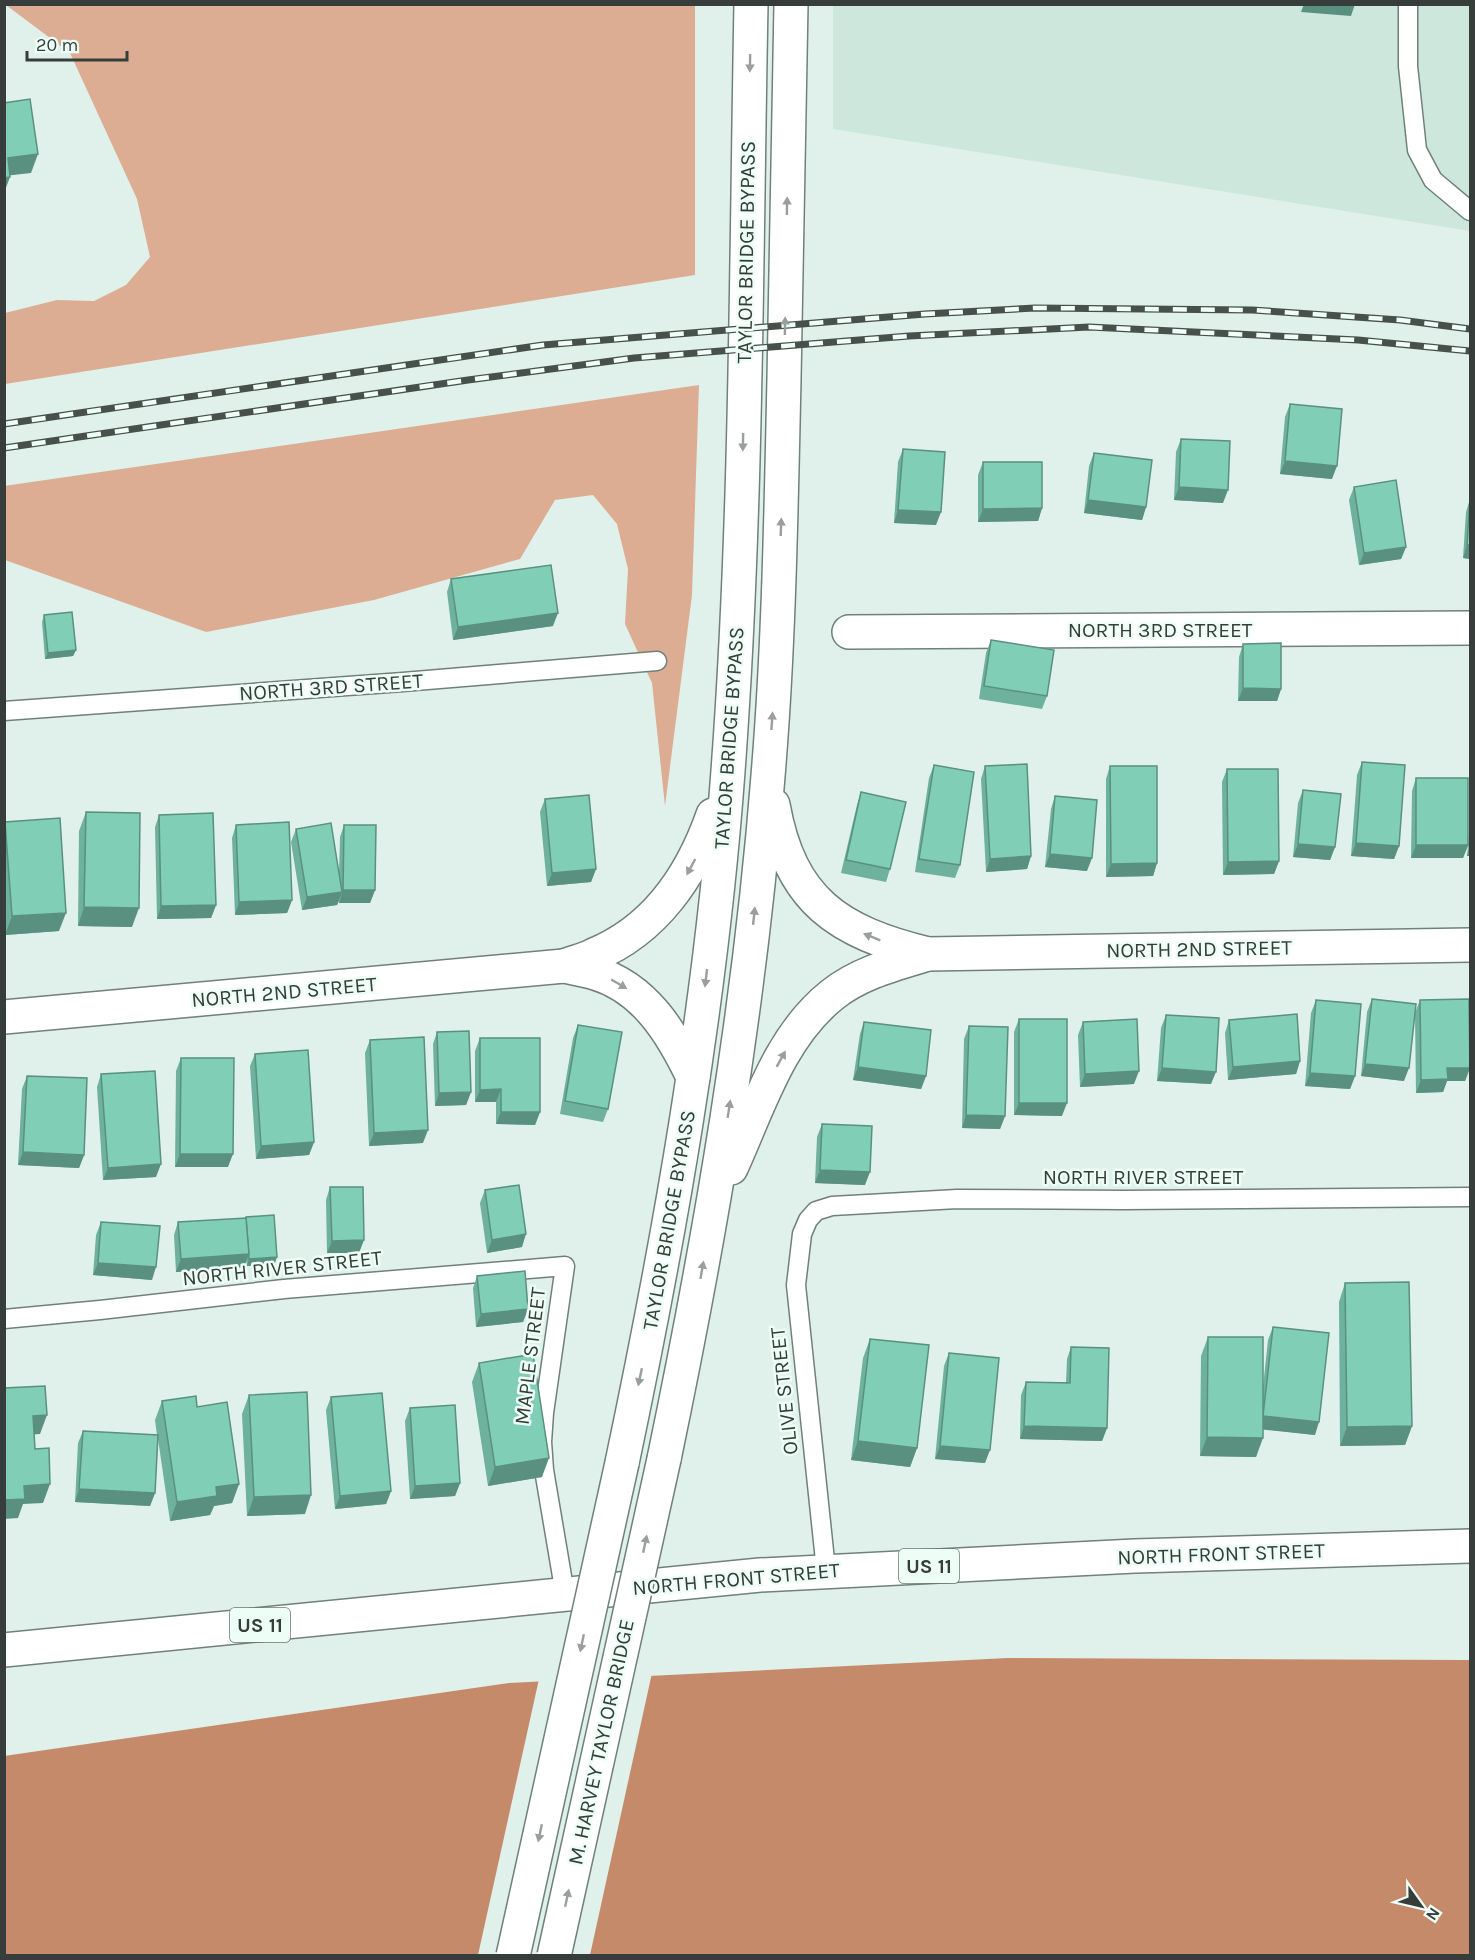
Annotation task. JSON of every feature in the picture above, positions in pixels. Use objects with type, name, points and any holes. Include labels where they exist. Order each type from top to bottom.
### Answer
[{"type":"main road","name":"TAYLOR BRIDGE BYPASS","points":[[622,1463],[674,1201],[713,927],[728,774],[741,525],[751,4]]},
{"type":"main road","name":"TAYLOR BRIDGE BYPASS","points":[[663,1459],[691,1327],[733,1082],[753,932],[768,777],[781,526],[791,4]]},
{"type":"main road","name":"NORTH 3RD STREET","points":[[849,632],[1470,628]]},
{"type":"main road","points":[[564,966],[595,955],[621,940],[645,924],[668,900],[687,875],[704,843],[728,774]]},
{"type":"main road","points":[[768,777],[778,832],[786,857],[815,900],[840,921],[869,937],[928,954]]},
{"type":"main road","name":"NORTH 2ND STREET","points":[[928,954],[1470,945]]},
{"type":"main road","points":[[713,1208],[774,1071],[791,1040],[810,1016],[832,994],[860,978],[928,954]]},
{"type":"main road","points":[[564,966],[596,973],[620,984],[642,1000],[663,1022],[693,1077]]},
{"type":"main road","name":"NORTH 2ND STREET","points":[[4,1017],[564,966]]},
{"type":"main road","name":"M. HARVEY TAYLOR BRIDGE","points":[[554,1956],[663,1459]]},
{"type":"main road","name":"M. HARVEY TAYLOR BRIDGE","points":[[513,1956],[622,1463]]},
{"type":"main road","name":"NORTH FRONT STREET","points":[[4,1650],[826,1570],[1135,1556],[1470,1546]]},
{"type":"lane","points":[[1408,4],[1408,66],[1416,150],[1433,180],[1470,211]]},
{"type":"lane","name":"NORTH 3RD STREET","points":[[4,711],[657,661]]},
{"type":"lane","name":"NORTH RIVER STREET","points":[[816,1211],[832,1206],[957,1199],[1470,1197]]},
{"type":"lane","name":"OLIVE STREET","points":[[816,1211],[808,1220],[802,1234],[796,1285],[826,1570]]},
{"type":"lane","name":"NORTH RIVER STREET","points":[[4,1319],[284,1289],[565,1266]]},
{"type":"lane","name":"MAPLE STREET","points":[[564,1594],[544,1470],[542,1442],[543,1413],[565,1266]]},
{"type":"shaded area","points":[[6,5],[695,5],[695,275],[5,384],[5,313],[57,300],[94,301],[126,285],[150,257],[137,199],[70,53]]},
{"type":"shaded area","points":[[833,5],[1470,5],[1470,231],[833,129]]},
{"type":"shaded area","points":[[699,385],[692,595],[665,806],[652,683],[625,624],[628,569],[617,524],[593,495],[555,500],[520,559],[374,600],[206,632],[5,560],[4,486]]},
{"type":"shaded area","points":[[1008,1658],[1470,1660],[1470,1955],[5,1955],[4,1756],[509,1683]]},
{"type":"pier","points":[[652,1673],[590,1955],[478,1955],[539,1679]]},
{"type":"building","points":[[30,99],[38,154],[8,158],[10,177],[4,178],[4,103]]},
{"type":"building","points":[[1290,404],[1342,409],[1337,466],[1285,461]]},
{"type":"building","points":[[1181,439],[1230,441],[1228,490],[1179,487]]},
{"type":"building","points":[[903,449],[945,452],[941,512],[898,510]]},
{"type":"building","points":[[1094,453],[1152,460],[1146,507],[1088,500]]},
{"type":"building","points":[[983,462],[1042,462],[1042,508],[983,509]]},
{"type":"building","points":[[1396,480],[1406,547],[1364,553],[1354,487]]},
{"type":"building","points":[[1470,499],[1470,545],[1467,545]]},
{"type":"building","points":[[551,565],[558,613],[458,627],[451,579]]},
{"type":"building","points":[[72,612],[76,650],[48,653],[44,615]]},
{"type":"building","points":[[991,640],[1054,650],[1047,696],[984,686]]},
{"type":"building","points":[[1281,643],[1281,689],[1243,688],[1243,644]]},
{"type":"building","points":[[1362,762],[1405,765],[1399,846],[1356,843]]},
{"type":"building","points":[[1027,764],[1031,856],[990,859],[985,766]]},
{"type":"building","points":[[934,765],[974,772],[960,865],[919,859]]},
{"type":"building","points":[[1110,766],[1157,766],[1157,863],[1111,864]]},
{"type":"building","points":[[1227,769],[1278,769],[1279,861],[1228,862]]},
{"type":"building","points":[[1416,778],[1468,778],[1468,845],[1416,845]]},
{"type":"building","points":[[1303,790],[1341,794],[1335,847],[1298,844]]},
{"type":"building","points":[[861,792],[906,802],[890,869],[846,860]]},
{"type":"building","points":[[589,795],[596,869],[552,873],[545,799]]},
{"type":"building","points":[[1055,796],[1097,800],[1092,858],[1050,854]]},
{"type":"building","points":[[86,812],[140,813],[139,908],[84,907]]},
{"type":"building","points":[[213,813],[216,905],[161,906],[159,815]]},
{"type":"building","points":[[60,818],[66,913],[12,916],[5,822]]},
{"type":"building","points":[[289,822],[292,900],[239,902],[236,825]]},
{"type":"building","points":[[331,823],[342,892],[307,897],[296,829]]},
{"type":"building","points":[[344,825],[376,825],[375,890],[343,890]]},
{"type":"building","points":[[1372,999],[1416,1004],[1409,1068],[1365,1064]]},
{"type":"building","points":[[1469,999],[1470,1068],[1447,1068],[1448,1079],[1421,1080],[1420,1000]]},
{"type":"building","points":[[1316,1000],[1361,1004],[1355,1076],[1310,1073]]},
{"type":"building","points":[[1297,1014],[1300,1061],[1233,1067],[1229,1020]]},
{"type":"building","points":[[1166,1015],[1219,1018],[1216,1072],[1162,1068]]},
{"type":"building","points":[[1019,1019],[1067,1019],[1067,1103],[1019,1103]]},
{"type":"building","points":[[1137,1019],[1139,1071],[1085,1074],[1083,1022]]},
{"type":"building","points":[[864,1022],[931,1030],[926,1076],[858,1067]]},
{"type":"building","points":[[578,1025],[622,1032],[608,1109],[565,1101]]},
{"type":"building","points":[[969,1026],[1008,1027],[1005,1116],[966,1115]]},
{"type":"building","points":[[469,1031],[471,1092],[439,1093],[437,1032]]},
{"type":"building","points":[[424,1037],[428,1130],[374,1133],[370,1040]]},
{"type":"building","points":[[480,1038],[540,1038],[540,1112],[501,1112],[501,1089],[480,1090]]},
{"type":"building","points":[[308,1050],[314,1142],[261,1146],[255,1054]]},
{"type":"building","points":[[181,1058],[234,1058],[233,1154],[180,1154]]},
{"type":"building","points":[[155,1071],[161,1164],[108,1168],[101,1074]]},
{"type":"building","points":[[27,1076],[87,1078],[84,1155],[23,1152]]},
{"type":"building","points":[[822,1124],[872,1126],[870,1172],[820,1170]]},
{"type":"building","points":[[519,1185],[526,1234],[492,1240],[485,1190]]},
{"type":"building","points":[[330,1187],[363,1187],[364,1240],[332,1241]]},
{"type":"building","points":[[274,1215],[277,1257],[249,1259],[246,1217]]},
{"type":"building","points":[[246,1218],[249,1254],[181,1259],[178,1222]]},
{"type":"building","points":[[101,1222],[160,1226],[156,1267],[98,1263]]},
{"type":"building","points":[[525,1271],[528,1309],[481,1314],[477,1276]]},
{"type":"building","points":[[1409,1282],[1412,1426],[1347,1427],[1345,1283]]},
{"type":"building","points":[[1273,1327],[1329,1333],[1319,1422],[1263,1416]]},
{"type":"building","points":[[1208,1337],[1263,1337],[1263,1438],[1207,1437]]},
{"type":"building","points":[[870,1339],[929,1345],[917,1448],[858,1441]]},
{"type":"building","points":[[1071,1347],[1109,1348],[1107,1428],[1024,1426],[1026,1382],[1070,1383]]},
{"type":"building","points":[[949,1353],[999,1358],[990,1450],[940,1446]]},
{"type":"building","points":[[533,1354],[549,1458],[495,1467],[479,1363]]},
{"type":"building","points":[[45,1386],[47,1415],[33,1416],[35,1449],[49,1448],[50,1484],[24,1486],[25,1499],[4,1500],[4,1388]]},
{"type":"building","points":[[307,1392],[311,1495],[254,1497],[249,1395]]},
{"type":"building","points":[[382,1393],[391,1491],[340,1496],[331,1397]]},
{"type":"building","points":[[196,1396],[197,1407],[227,1402],[239,1484],[216,1487],[217,1496],[177,1502],[162,1401]]},
{"type":"building","points":[[455,1405],[460,1483],[415,1486],[410,1408]]},
{"type":"building","points":[[83,1431],[158,1435],[155,1493],[79,1489]]},
{"type":"railway","points":[[4,424],[543,345],[925,314],[1035,308],[1252,310],[1400,320],[1470,329]]},
{"type":"railway","points":[[4,448],[634,358],[909,336],[1089,327],[1358,340],[1470,351]]}]
